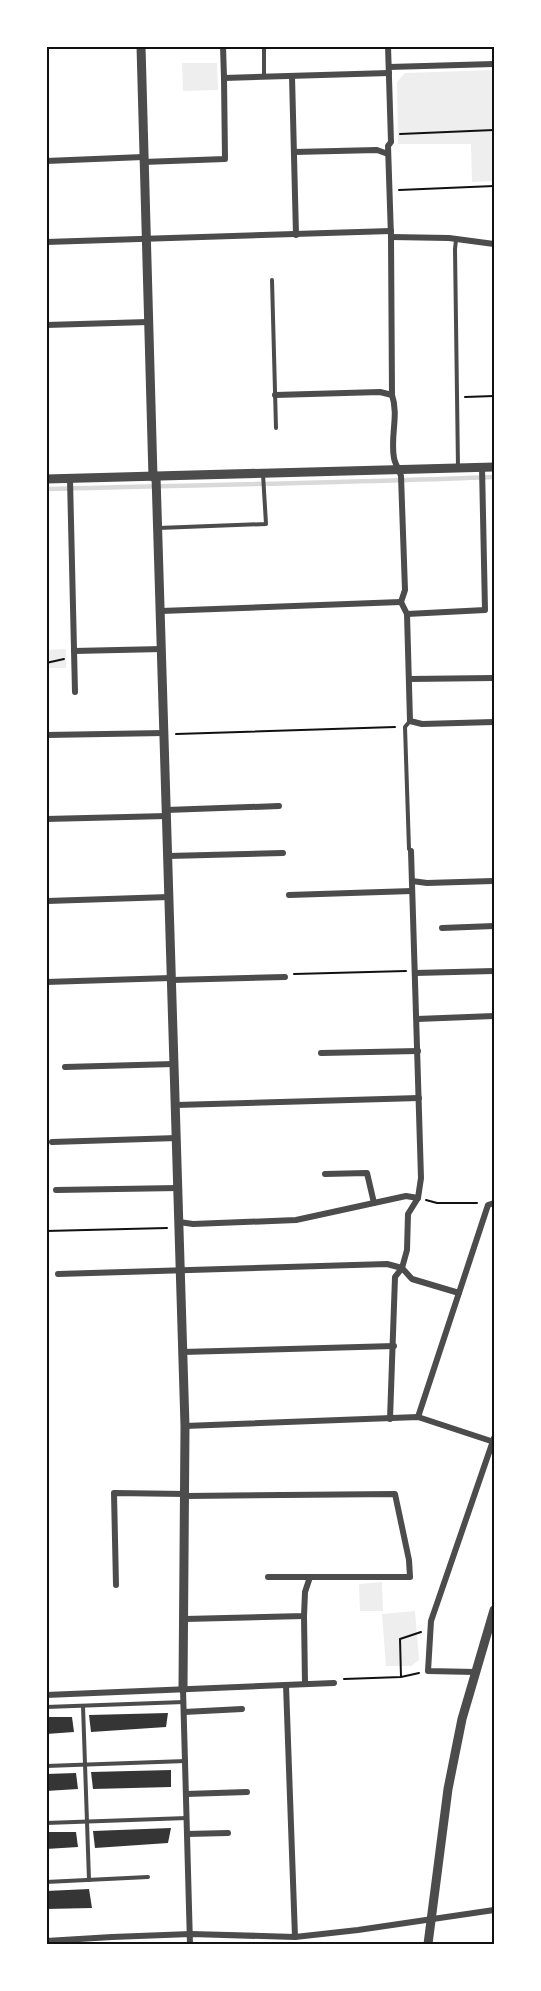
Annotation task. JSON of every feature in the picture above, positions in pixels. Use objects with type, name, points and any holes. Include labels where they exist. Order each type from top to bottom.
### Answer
[{"type":"street","points":[[141,46],[145,239],[157,492],[185,1426],[183,1689],[190,1944]]},
{"type":"street","points":[[46,161],[225,159],[223,46]]},
{"type":"street","points":[[388,46],[391,134],[388,154],[392,395],[396,407],[393,430],[394,460],[400,473],[401,484],[405,590],[402,602],[407,614],[410,721],[423,724],[495,722]]},
{"type":"street","points":[[224,78],[495,64]]},
{"type":"street","points":[[292,76],[296,235]]},
{"type":"street","points":[[294,152],[377,150],[388,154]]},
{"type":"street","points":[[46,242],[391,234],[495,244]]},
{"type":"street","points":[[46,325],[148,322]]},
{"type":"street","points":[[275,394],[380,392],[392,395]]},
{"type":"street","points":[[46,479],[70,481],[400,473],[495,467]]},
{"type":"street","points":[[407,614],[485,610],[482,469]]},
{"type":"street","points":[[70,481],[75,692]]},
{"type":"street","points":[[485,571],[495,570]]},
{"type":"street","points":[[161,611],[402,602]]},
{"type":"street","points":[[74,651],[162,649]]},
{"type":"street","points":[[409,679],[495,678]]},
{"type":"street","points":[[46,735],[164,734]]},
{"type":"street","points":[[46,819],[279,806]]},
{"type":"street","points":[[390,1419],[395,1277],[402,1268],[407,1250],[408,1214],[418,1198],[421,1178],[411,851]]},
{"type":"street","points":[[168,856],[283,854]]},
{"type":"street","points":[[412,881],[427,883],[493,881]]},
{"type":"street","points":[[289,895],[412,891]]},
{"type":"street","points":[[47,901],[169,897]]},
{"type":"street","points":[[442,928],[495,926]]},
{"type":"street","points":[[415,972],[495,971]]},
{"type":"street","points":[[46,982],[285,977]]},
{"type":"street","points":[[417,1018],[495,1016]]},
{"type":"street","points":[[321,1053],[418,1051]]},
{"type":"street","points":[[65,1067],[174,1064]]},
{"type":"street","points":[[176,1105],[419,1098]]},
{"type":"street","points":[[52,1142],[177,1138]]},
{"type":"street","points":[[325,1174],[367,1173],[374,1203]]},
{"type":"street","points":[[56,1190],[178,1188]]},
{"type":"street","points":[[179,1222],[193,1224],[296,1220],[406,1196],[418,1198]]},
{"type":"street","points":[[418,1418],[491,1204]]},
{"type":"street","points":[[58,1274],[387,1264],[402,1268],[412,1279],[459,1293]]},
{"type":"street","points":[[182,1352],[394,1346]]},
{"type":"street","points":[[185,1426],[418,1418],[494,1441],[431,1621],[428,1671],[475,1672]]},
{"type":"street","points":[[116,1585],[114,1493],[395,1494],[409,1560],[410,1576],[268,1577]]},
{"type":"street","points":[[304,1684],[305,1592],[310,1577]]},
{"type":"street","points":[[428,1944],[448,1790],[462,1719],[495,1610]]},
{"type":"street","points":[[185,1619],[304,1616]]},
{"type":"street","points":[[46,1695],[334,1683]]},
{"type":"street","points":[[286,1685],[295,1937]]},
{"type":"street","points":[[184,1712],[242,1709]]},
{"type":"street","points":[[186,1794],[247,1792]]},
{"type":"street","points":[[187,1834],[228,1833]]},
{"type":"street","points":[[46,1941],[190,1934],[295,1937],[495,1910]]},
{"type":"lane","points":[[264,46],[264,77]]},
{"type":"lane","points":[[456,240],[458,469]]},
{"type":"lane","points":[[272,280],[276,428]]},
{"type":"lane","points":[[158,528],[266,524],[263,476]]},
{"type":"lane","points":[[410,721],[405,727],[409,849],[411,851]]},
{"type":"lane","points":[[46,1707],[184,1702]]},
{"type":"lane","points":[[83,1706],[88,1880]]},
{"type":"lane","points":[[46,1766],[186,1761]]},
{"type":"lane","points":[[46,1823],[187,1818]]},
{"type":"lane","points":[[46,1882],[148,1877]]},
{"type":"path","points":[[391,134],[495,130]]},
{"type":"path","points":[[399,190],[495,186]]},
{"type":"path","points":[[456,398],[495,396]]},
{"type":"path","points":[[46,663],[66,659],[74,660]]},
{"type":"path","points":[[164,734],[405,727]]},
{"type":"path","points":[[285,977],[287,974],[415,972]]},
{"type":"path","points":[[418,1198],[437,1203],[491,1204]]},
{"type":"path","points":[[46,1231],[168,1228],[179,1222]]},
{"type":"path","points":[[401,1677],[400,1639],[422,1631],[431,1632]]},
{"type":"path","points":[[334,1683],[336,1680],[401,1677],[428,1671]]},
{"type":"shaded area","points":[[182,63],[217,63],[218,90],[183,91]]},
{"type":"shaded area","points":[[494,70],[494,181],[472,182],[471,144],[398,144],[397,82],[405,73]]},
{"type":"shaded area","points":[[66,649],[66,668],[47,668],[47,650]]},
{"type":"shaded area","points":[[382,1582],[383,1611],[360,1611],[359,1584]]},
{"type":"shaded area","points":[[415,1611],[419,1660],[411,1666],[386,1666],[382,1614]]},
{"type":"building","points":[[168,1713],[166,1727],[91,1732],[89,1715]]},
{"type":"building","points":[[46,1717],[72,1717],[74,1732],[46,1734]]},
{"type":"building","points":[[171,1770],[171,1787],[93,1789],[91,1772]]},
{"type":"building","points":[[76,1773],[78,1789],[46,1791],[46,1774]]},
{"type":"building","points":[[171,1828],[168,1843],[95,1848],[93,1831]]},
{"type":"building","points":[[46,1832],[76,1832],[78,1847],[46,1849]]},
{"type":"building","points":[[89,1889],[92,1908],[46,1909],[46,1891]]},
{"type":"waterway","points":[[46,489],[494,477]]}]
